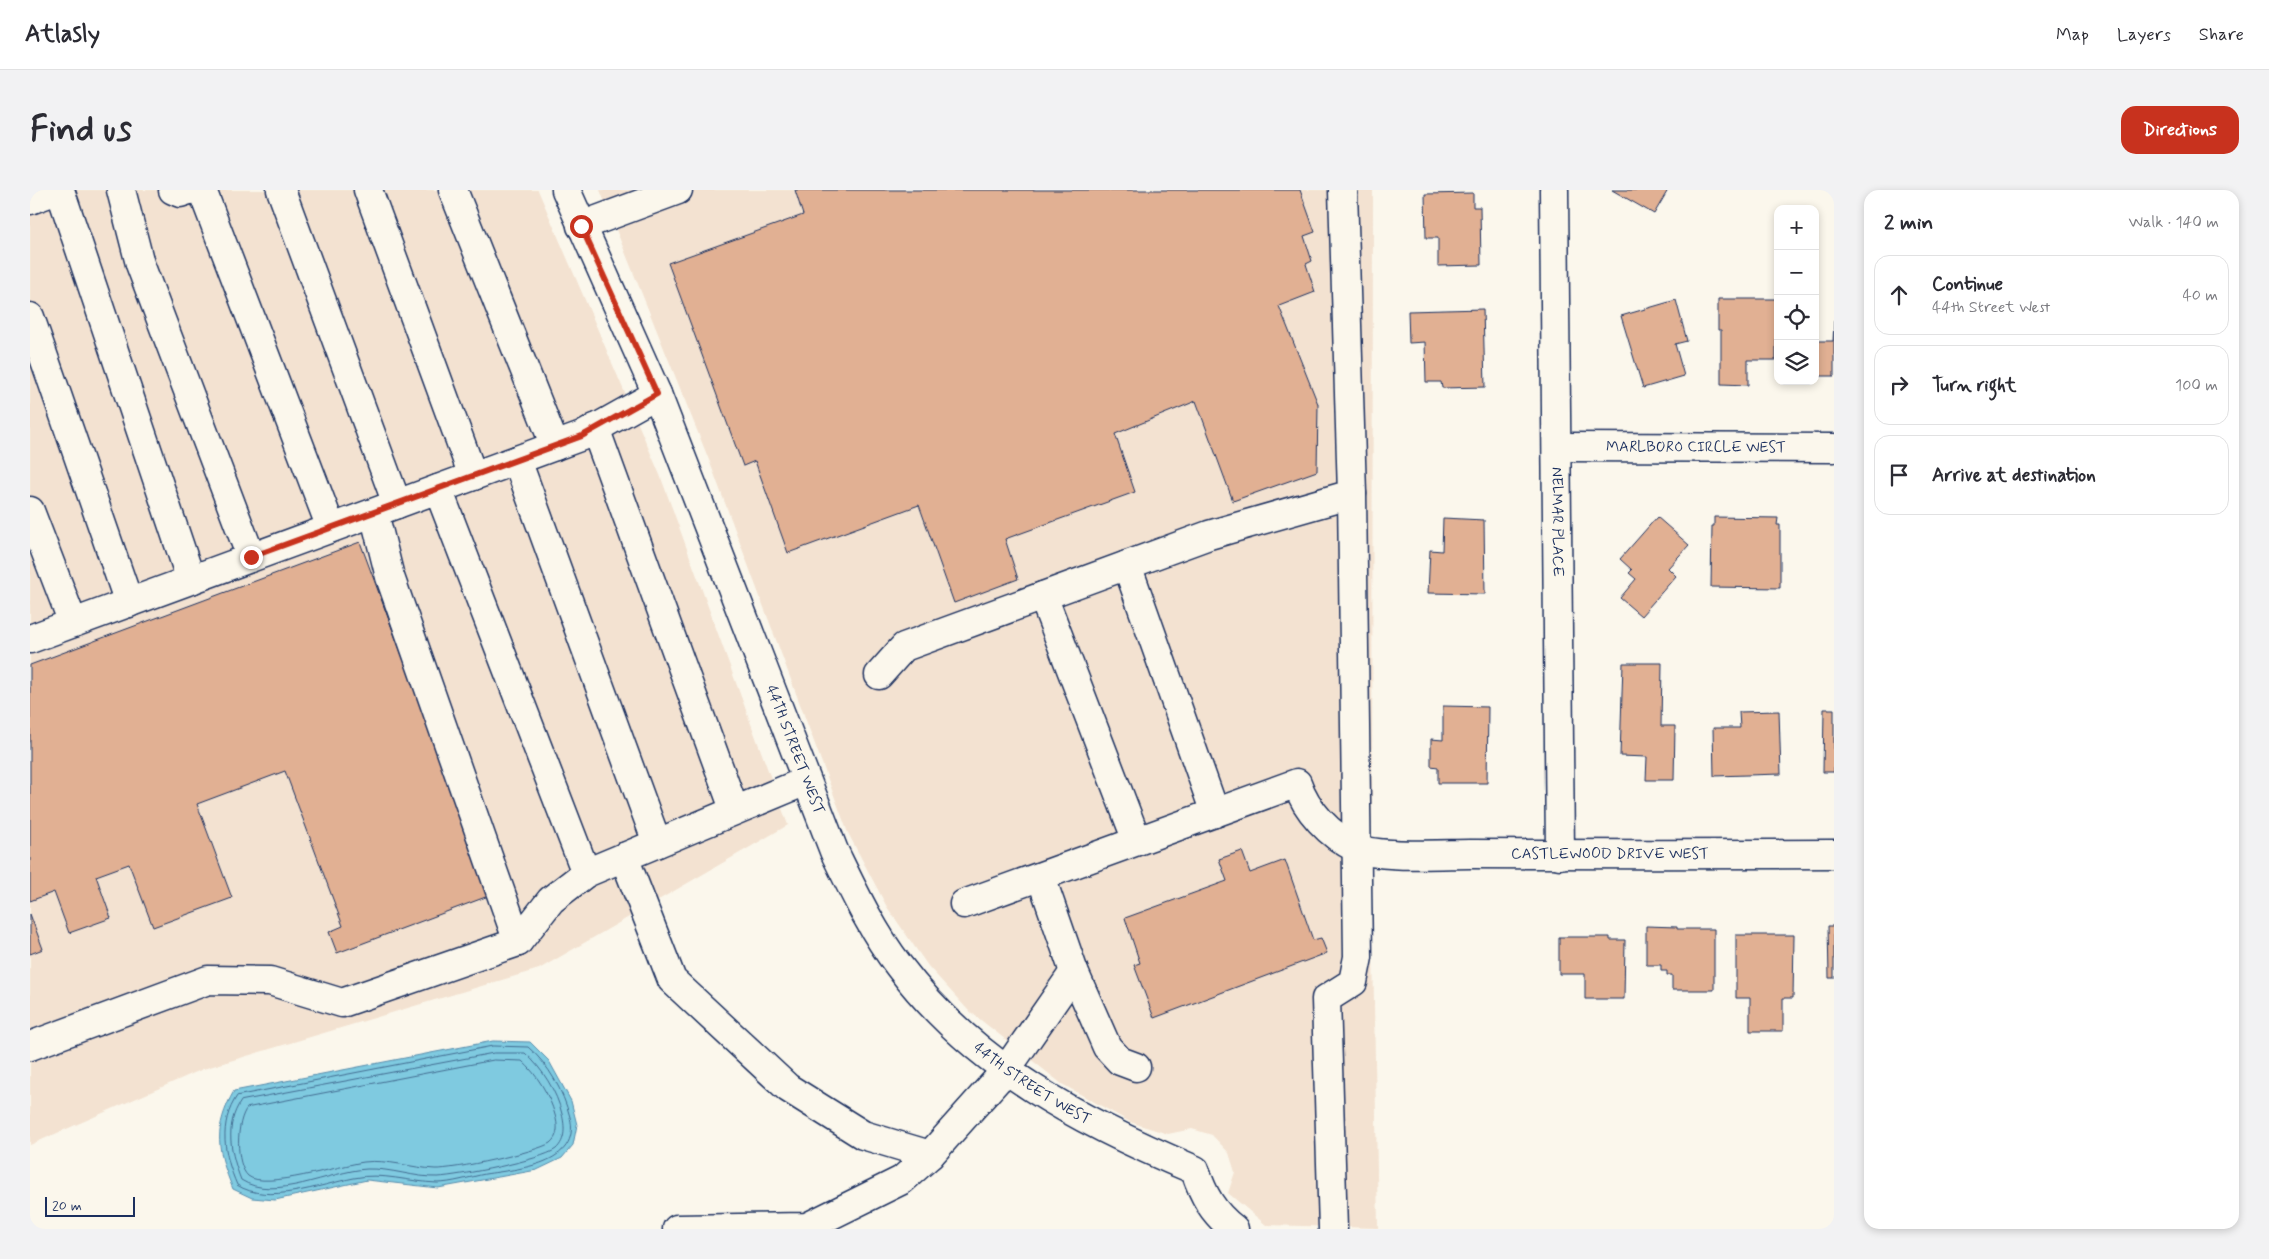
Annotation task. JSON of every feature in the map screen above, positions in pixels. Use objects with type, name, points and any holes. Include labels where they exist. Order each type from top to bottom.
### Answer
[{"type":"street","points":[[30,200],[58,190],[191,580]]},
{"type":"street","points":[[121,190],[140,264],[251,557]]},
{"type":"street","points":[[173,190],[180,193],[189,190]]},
{"type":"street","points":[[202,190],[331,528]]},
{"type":"street","points":[[281,190],[385,508],[390,578],[518,942]]},
{"type":"street","points":[[368,190],[473,476]]},
{"type":"street","points":[[453,190],[555,446]]},
{"type":"street","name":"44TH STREET WEST","points":[[566,190],[657,394],[834,851],[864,911],[898,965],[936,1011],[982,1052],[1032,1088],[1130,1142],[1195,1170],[1204,1195],[1216,1213],[1234,1229]]},
{"type":"street","points":[[581,226],[678,190]]},
{"type":"street","points":[[1332,1229],[1326,999],[1353,982],[1358,957],[1352,494],[1343,190]]},
{"type":"street","name":"NELMAR PLACE","points":[[1554,190],[1558,447],[1560,855]]},
{"type":"street","points":[[30,317],[129,603]]},
{"type":"street","points":[[30,639],[582,436],[657,394]]},
{"type":"street","points":[[595,428],[734,809]]},
{"type":"street","name":"MARLBORO CIRCLE WEST","points":[[1558,447],[1834,448]]},
{"type":"street","points":[[517,460],[657,843]]},
{"type":"street","points":[[438,489],[586,873]]},
{"type":"street","points":[[879,675],[904,647],[1209,535],[1352,494]]},
{"type":"street","points":[[30,510],[73,623]]},
{"type":"street","points":[[1127,565],[1215,813]]},
{"type":"street","points":[[1043,596],[1137,841]]},
{"type":"street","points":[[30,1046],[208,980],[270,981],[342,1003],[518,942],[551,900],[586,873],[734,809],[806,781]]},
{"type":"street","points":[[964,904],[1296,783],[1302,799],[1331,833],[1357,849]]},
{"type":"street","name":"CASTLEWOOD DRIVE WEST","points":[[1357,849],[1385,853],[1560,855],[1834,854]]},
{"type":"street","points":[[624,857],[672,980],[788,1088],[863,1135],[930,1155]]},
{"type":"street","points":[[1041,877],[1074,972],[1107,1047],[1120,1061],[1136,1067]]},
{"type":"street","points":[[677,1229],[807,1227],[902,1180],[930,1155],[1006,1070],[1074,972]]},
{"type":"shaded area","points":[[30,190],[538,190],[660,475],[788,825],[539,969],[203,1069],[30,1145]]},
{"type":"shaded area","points":[[600,190],[1373,190],[1372,893],[1378,1228],[1266,1225],[1228,1193],[1235,1172],[1229,1153],[1212,1135],[1192,1129],[1168,1134],[1130,1122],[1062,1084],[968,1010],[928,966],[887,907],[848,833],[709,460]]},
{"type":"water","points":[[493,1041],[530,1042],[549,1061],[571,1101],[577,1125],[573,1145],[562,1158],[537,1170],[438,1188],[367,1180],[275,1200],[252,1198],[233,1189],[223,1163],[220,1128],[227,1104],[234,1091]]},
{"type":"building","points":[[795,190],[1300,190],[1315,232],[1304,236],[1312,261],[1306,264],[1315,292],[1279,306],[1318,404],[1317,471],[1233,501],[1196,401],[1115,434],[1135,492],[1005,539],[1018,579],[954,603],[919,505],[788,553],[755,461],[743,466],[668,263],[803,215]]},
{"type":"building","points":[[1612,190],[1668,190],[1654,214]]},
{"type":"building","points":[[1473,193],[1473,207],[1480,207],[1481,265],[1438,266],[1438,238],[1426,238],[1425,194]]},
{"type":"building","points":[[1718,299],[1774,299],[1774,360],[1748,360],[1748,385],[1721,384],[1721,330],[1718,330]]},
{"type":"building","points":[[1676,300],[1687,341],[1675,344],[1684,376],[1643,388],[1621,316]]},
{"type":"building","points":[[1483,309],[1485,387],[1442,388],[1441,382],[1426,382],[1425,342],[1409,343],[1408,311]]},
{"type":"building","points":[[1834,321],[1834,376],[1819,376],[1819,341],[1833,341]]},
{"type":"building","points":[[1657,517],[1689,545],[1668,568],[1676,576],[1641,616],[1620,598],[1636,579],[1629,573],[1632,570],[1620,559]]},
{"type":"building","points":[[1714,517],[1778,518],[1777,525],[1780,525],[1780,588],[1711,587],[1712,526],[1714,526]]},
{"type":"building","points":[[1443,518],[1484,520],[1485,594],[1428,593],[1430,550],[1442,551]]},
{"type":"building","points":[[360,542],[491,895],[337,953],[329,932],[343,926],[285,771],[197,804],[232,898],[153,927],[129,864],[96,876],[111,918],[69,933],[54,892],[30,901],[30,665]]},
{"type":"building","points":[[1623,663],[1662,663],[1661,726],[1675,726],[1674,780],[1646,780],[1647,757],[1620,756]]},
{"type":"building","points":[[1443,706],[1488,707],[1487,783],[1438,783],[1438,767],[1431,766],[1431,739],[1443,740]]},
{"type":"building","points":[[1824,709],[1834,709],[1834,772],[1823,772]]},
{"type":"building","points":[[1779,711],[1781,774],[1714,776],[1713,728],[1740,728],[1739,712]]},
{"type":"building","points":[[1242,851],[1250,873],[1285,860],[1313,940],[1321,938],[1327,953],[1154,1018],[1134,965],[1140,963],[1125,918],[1227,881],[1219,859]]},
{"type":"building","points":[[30,914],[43,949],[30,954]]},
{"type":"building","points":[[1646,926],[1677,927],[1677,929],[1714,929],[1714,990],[1672,990],[1672,975],[1667,975],[1667,971],[1661,971],[1661,965],[1646,965]]},
{"type":"building","points":[[1828,926],[1834,926],[1834,978],[1829,978]]},
{"type":"building","points":[[1736,935],[1794,935],[1793,998],[1783,998],[1783,1031],[1750,1031],[1750,998],[1736,998]]},
{"type":"building","points":[[1559,937],[1610,937],[1610,940],[1625,940],[1624,999],[1585,999],[1585,974],[1559,974]]},
{"type":"route","points":[[251,557],[582,436],[657,394],[581,226]]}]
